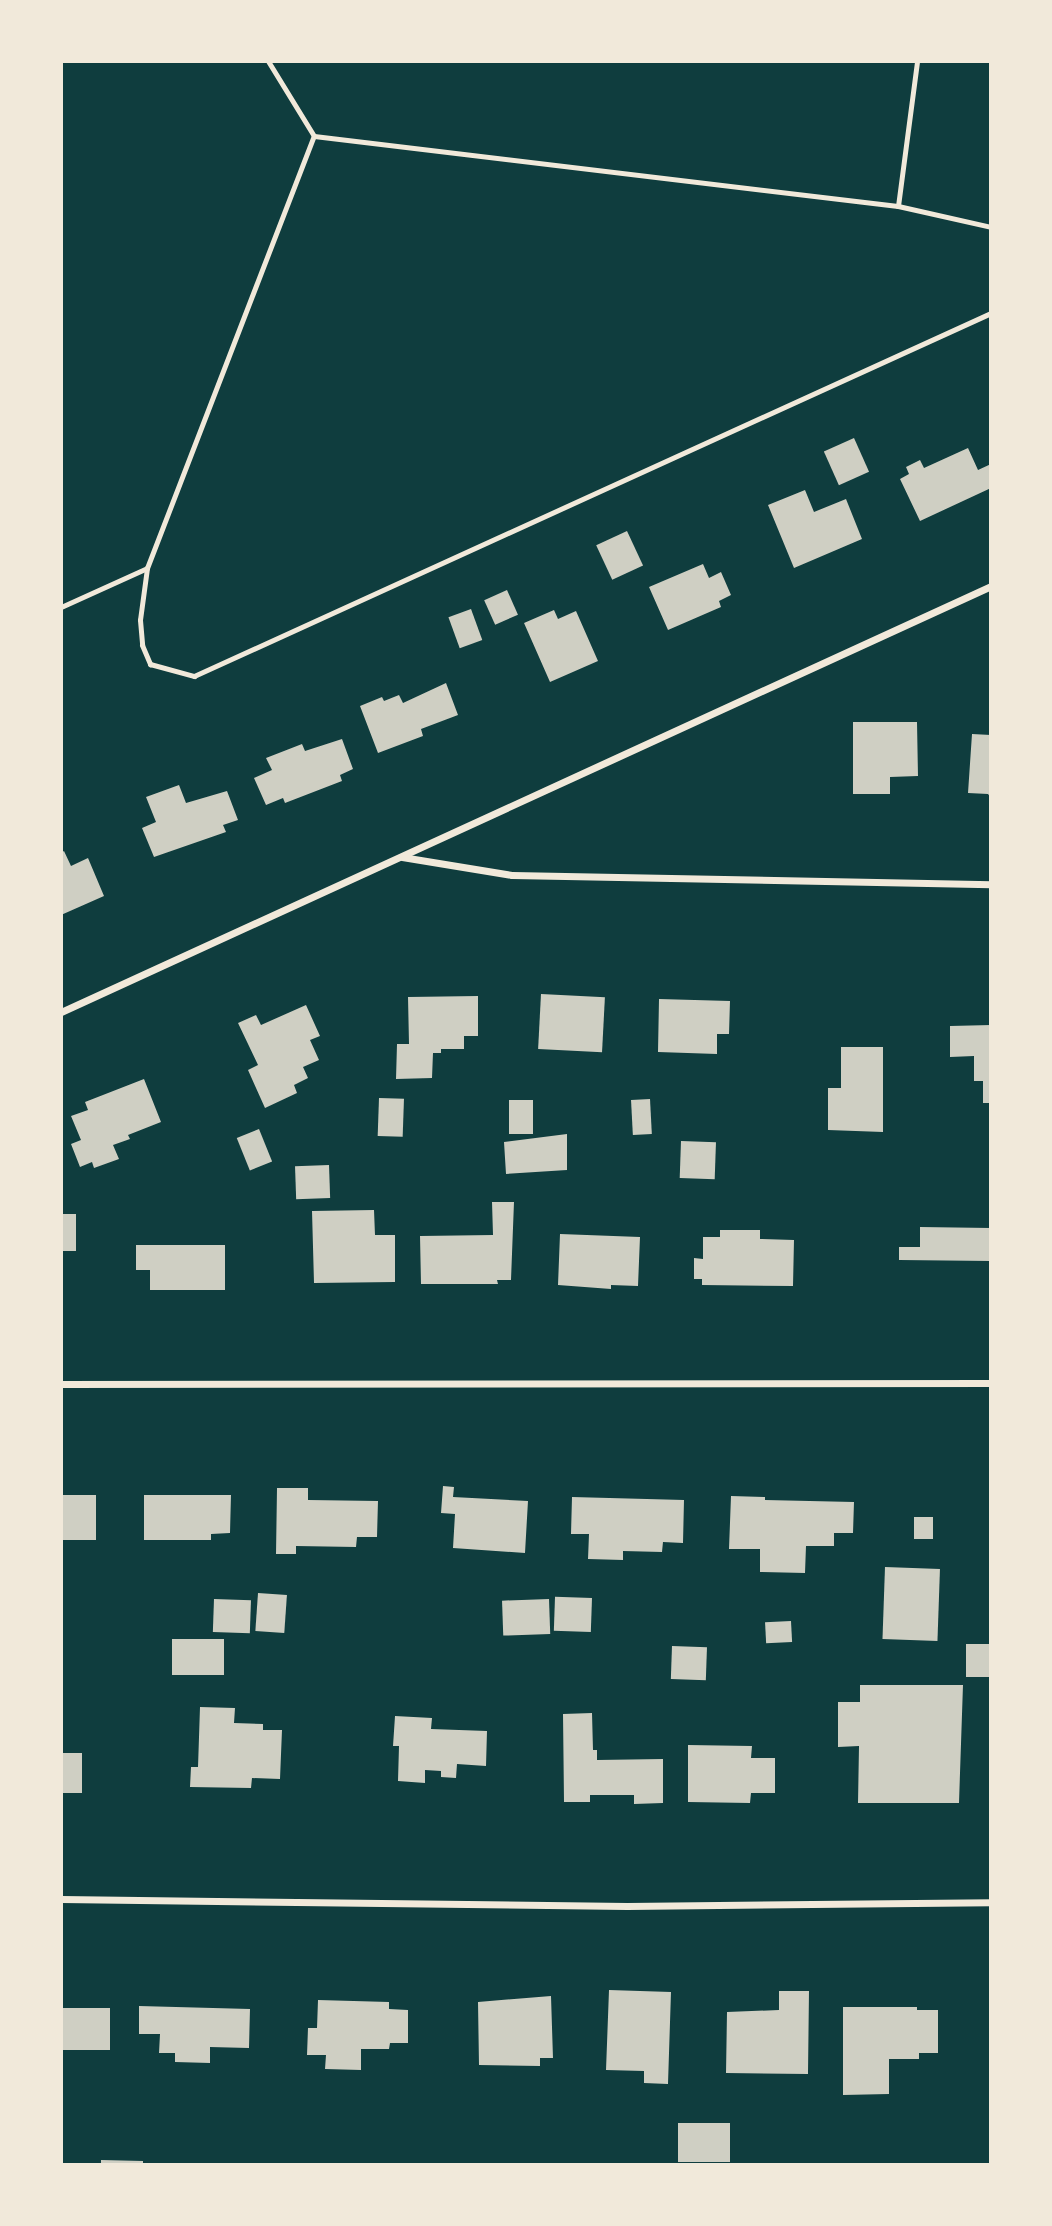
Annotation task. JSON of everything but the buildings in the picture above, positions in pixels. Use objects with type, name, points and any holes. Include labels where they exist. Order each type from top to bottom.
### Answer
[{"type":"street","points":[[61,1012],[991,586]]},
{"type":"street","points":[[401,857],[512,875],[991,884]]},
{"type":"street","points":[[61,1384],[991,1383]]},
{"type":"street","points":[[61,1899],[627,1906],[991,1902]]},
{"type":"lane","points":[[268,61],[314,136]]},
{"type":"lane","points":[[898,206],[917,61]]},
{"type":"lane","points":[[314,136],[898,206],[991,227]]},
{"type":"lane","points":[[314,136],[147,568],[140,620],[142,645],[150,664],[194,676],[991,313]]},
{"type":"lane","points":[[61,607],[147,568]]}]
